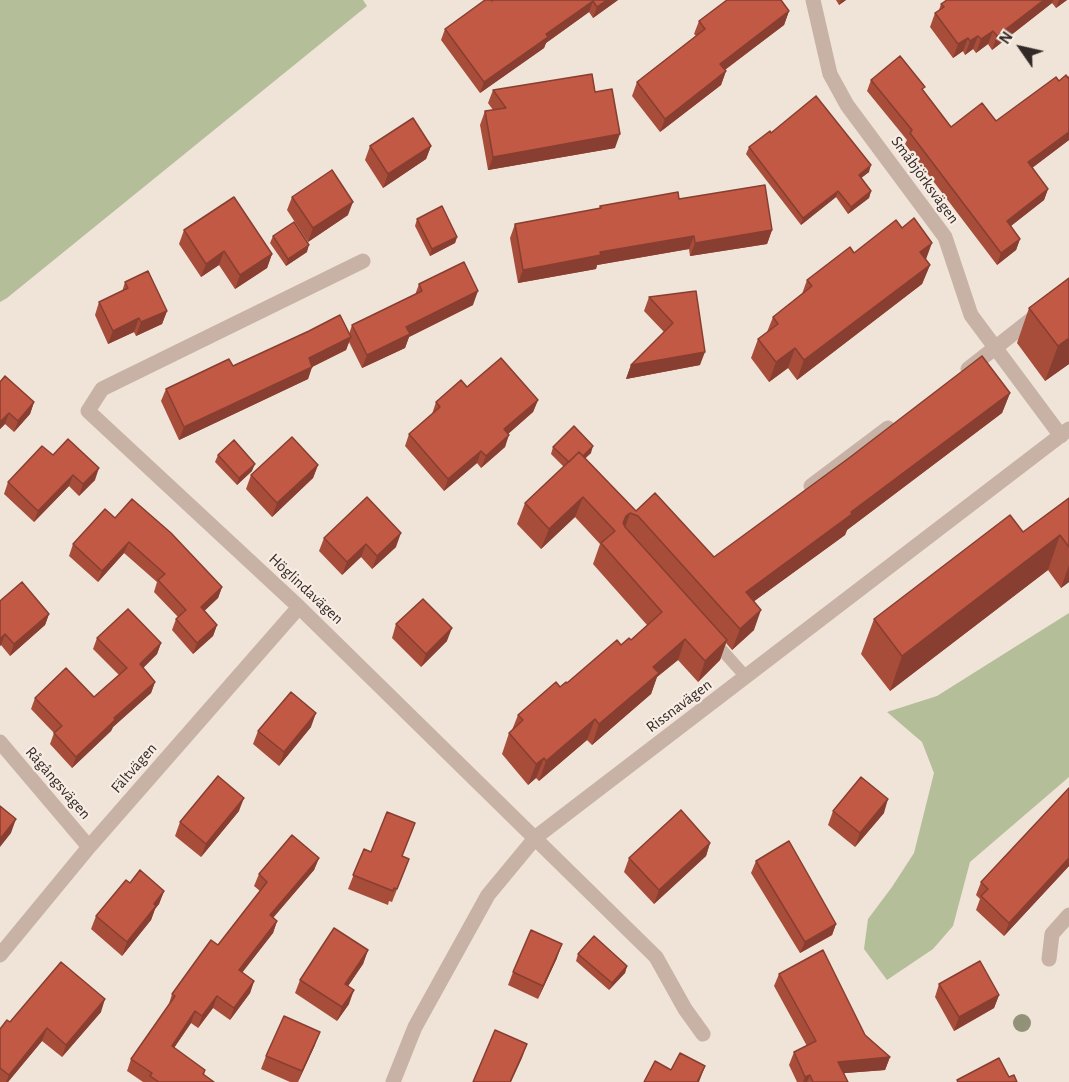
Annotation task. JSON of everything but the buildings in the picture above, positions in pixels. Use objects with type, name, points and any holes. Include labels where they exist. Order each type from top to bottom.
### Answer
[{"type":"street","name":"Småbjörksvägen","points":[[813,0],[830,74],[848,105],[945,237],[971,315],[1065,433]]},
{"type":"street","name":"Höglindavägen","points":[[363,261],[102,389],[88,411],[299,607],[656,957],[703,1034]]},
{"type":"street","points":[[957,376],[1069,290]]},
{"type":"street","points":[[794,498],[900,420]]},
{"type":"street","name":"Rissnavägen","points":[[393,1082],[415,1027],[488,895],[536,837],[1065,433]]},
{"type":"street","name":"Fältvägen","points":[[0,955],[89,847],[299,607]]},
{"type":"street","name":"Rågångsvägen","points":[[0,742],[89,847]]},
{"type":"street","points":[[1049,959],[1052,934],[1069,915]]},
{"type":"lane","points":[[701,627],[746,677]]},
{"type":"green space","points":[[0,0],[363,0],[367,6],[0,302]]},
{"type":"green space","points":[[1069,613],[1069,777],[970,862],[953,926],[933,949],[887,980],[864,949],[868,919],[914,853],[934,773],[922,742],[887,712],[937,696]]}]
